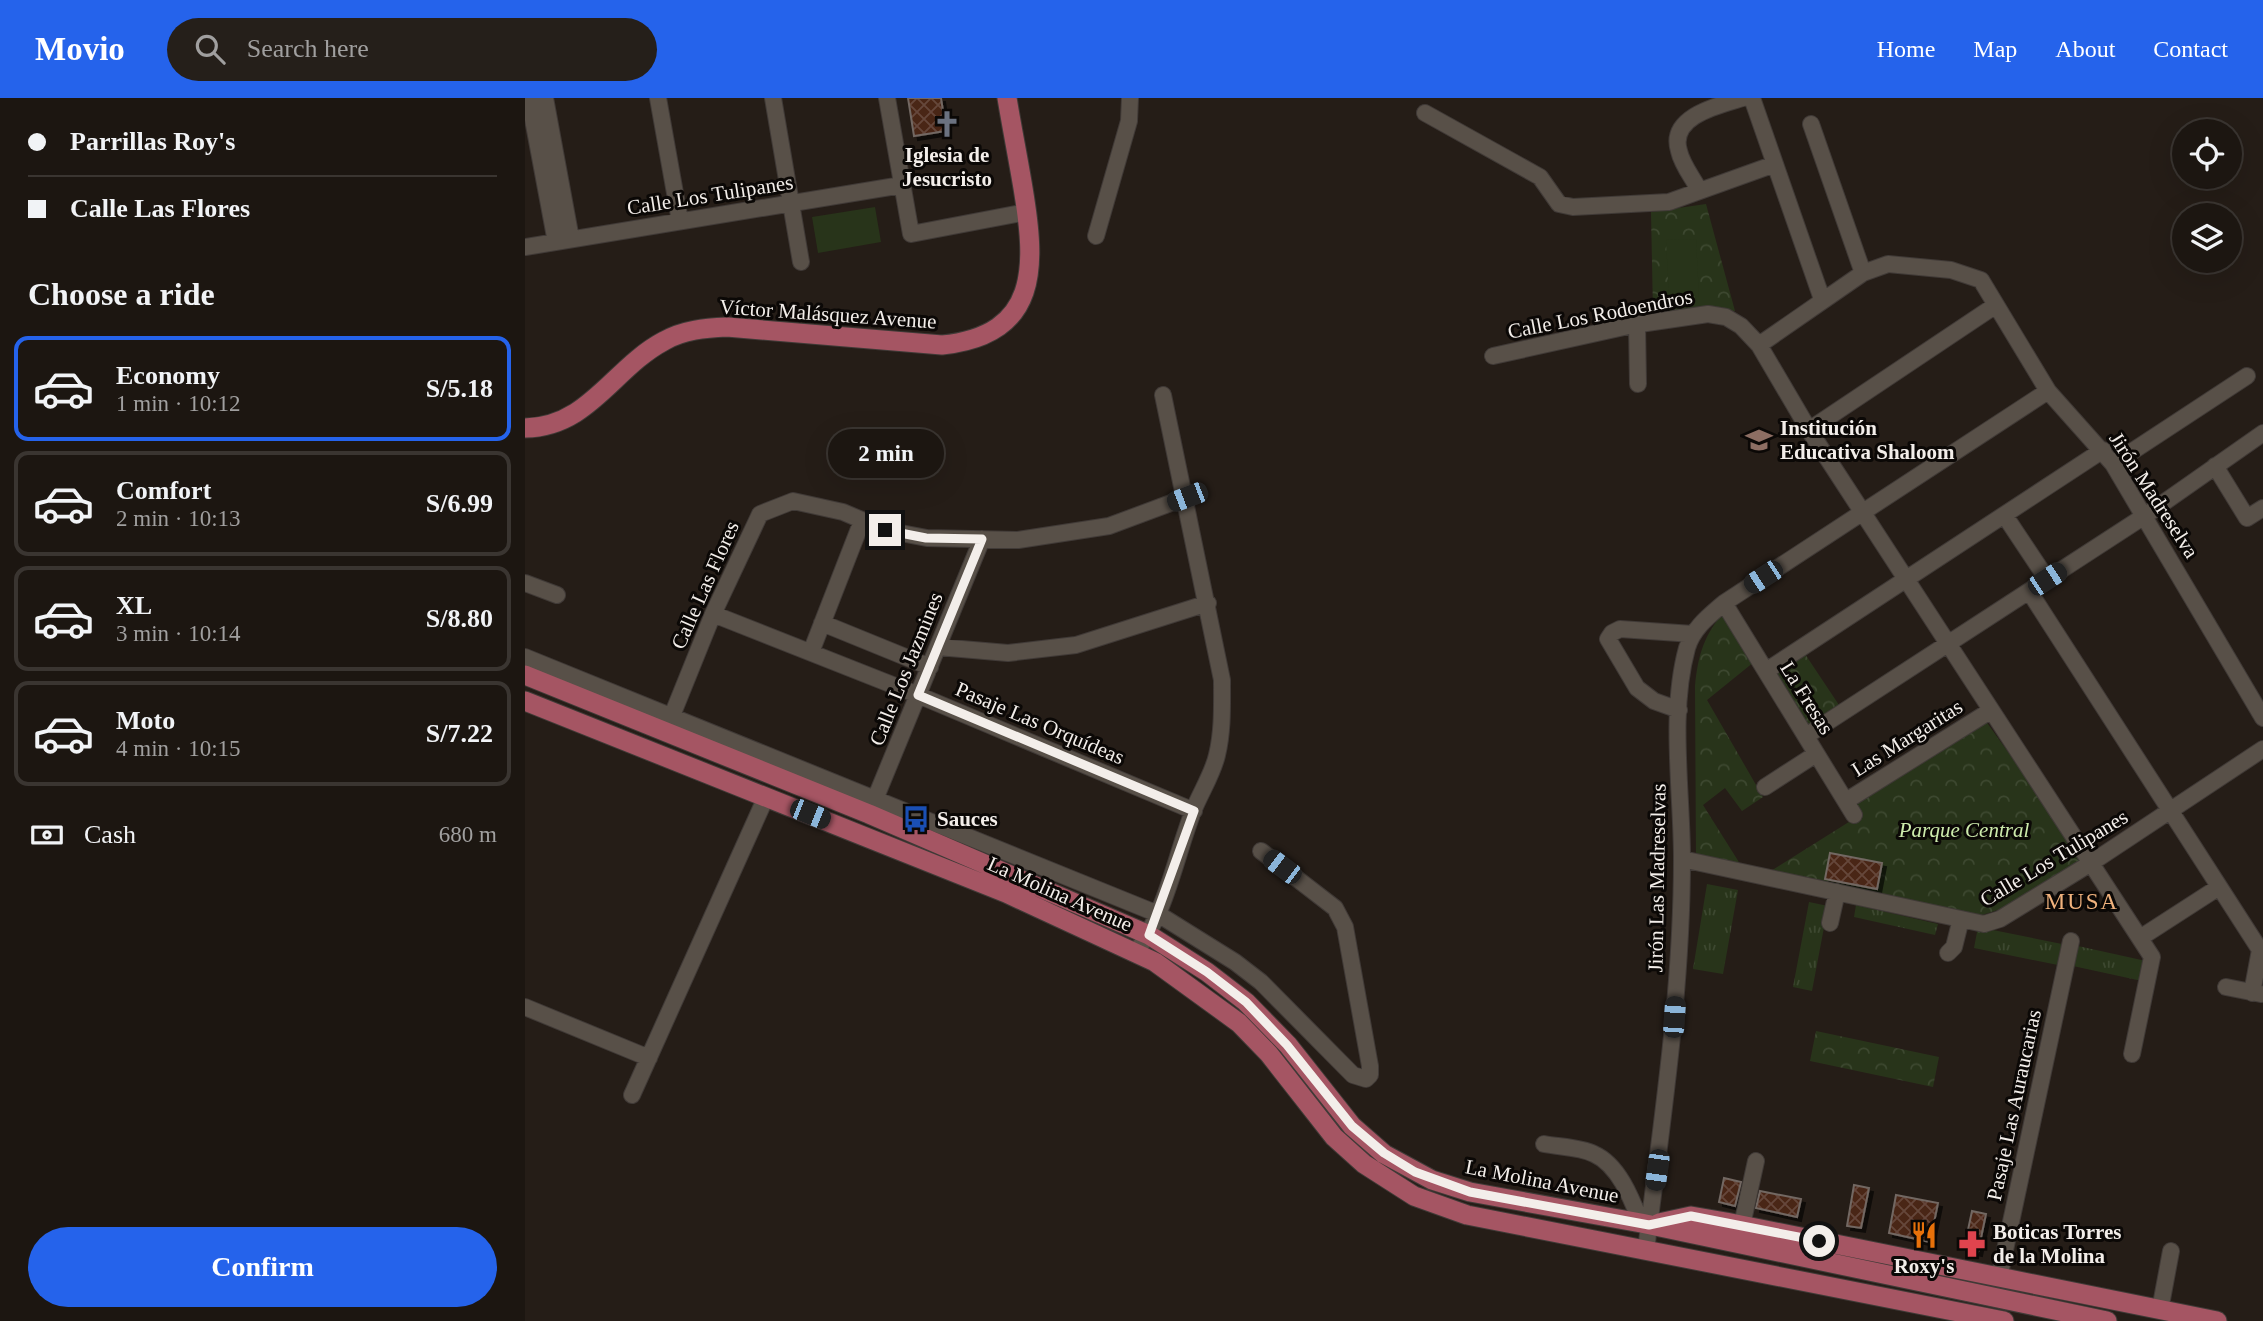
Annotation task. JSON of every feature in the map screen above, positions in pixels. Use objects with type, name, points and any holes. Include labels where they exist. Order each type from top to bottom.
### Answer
[{"type":"main road","name":"Víctor Malásquez Avenue","points":[[525,428],[555,424],[577,414],[652,348],[692,330],[727,327],[942,345],[986,335],[1010,317],[1027,290],[1031,258],[1027,212],[1007,98]]},
{"type":"main road","name":"La Molina Avenue","points":[[525,675],[668,724],[872,807],[1149,935],[1207,972],[1246,1002],[1287,1045],[1352,1126],[1399,1164],[1432,1180],[1470,1192],[1645,1224],[2107,1321]]},
{"type":"main road","name":"La Molina Avenue","points":[[525,701],[1006,893],[1135,953],[1192,986],[1239,1023],[1269,1054],[1334,1137],[1363,1164],[1396,1187],[1430,1204],[1467,1215],[2001,1321]]},
{"type":"main road","name":"La Molina Avenue","points":[[1645,1224],[1691,1216],[2217,1321]]},
{"type":"street","points":[[529,98],[563,240]]},
{"type":"street","points":[[545,98],[563,240]]},
{"type":"street","points":[[658,98],[680,221]]},
{"type":"street","points":[[773,98],[801,262]]},
{"type":"street","points":[[887,98],[911,234],[1027,212]]},
{"type":"street","points":[[1096,236],[1129,121],[1130,98]]},
{"type":"street","points":[[1699,190],[1678,150],[1682,130],[1701,104],[1743,98]]},
{"type":"street","points":[[1752,98],[1822,299]]},
{"type":"street","points":[[1425,113],[1540,177],[1556,200],[1564,206],[1669,202],[1775,164]]},
{"type":"street","points":[[1811,124],[1863,273]]},
{"type":"street","name":"Calle Los Tulipanes","points":[[525,247],[902,185]]},
{"type":"street","name":"Jirón Madreselva","points":[[1759,345],[1863,273],[1888,264],[1907,264],[1968,273],[1981,281],[2048,391],[2108,457],[2145,515],[2263,718]]},
{"type":"street","points":[[1809,430],[1996,305]]},
{"type":"street","name":"Calle Los Rodoendros","points":[[1493,356],[1637,324],[1708,314],[1726,317],[1741,326],[1759,345],[1809,430],[2152,957],[2132,1054]]},
{"type":"street","points":[[1637,324],[1638,384]]},
{"type":"street","points":[[1766,671],[2005,516],[2247,376]]},
{"type":"street","points":[[1679,710],[1654,701],[1637,688],[1610,647],[1609,635],[1620,629],[1693,634],[1724,603],[2048,391]]},
{"type":"street","points":[[1135,953],[1149,935],[1158,914],[1194,811],[1217,757],[1223,719],[1222,680],[1208,603],[1164,395]]},
{"type":"street","points":[[1806,736],[2145,515],[2263,433]]},
{"type":"street","points":[[2215,466],[2247,518],[2263,508]]},
{"type":"street","name":"Calle Las Flores","points":[[668,724],[713,614],[760,514],[793,501],[843,512],[862,521],[926,538],[1018,540],[1109,526],[1187,497]]},
{"type":"street","points":[[2005,516],[2047,579]]},
{"type":"street","points":[[811,652],[862,521]]},
{"type":"street","name":"Calle Los Jazmines","points":[[872,807],[982,539]]},
{"type":"street","points":[[525,583],[557,595]]},
{"type":"street","points":[[2029,591],[2260,950],[2258,994],[2226,986]]},
{"type":"street","points":[[938,647],[1008,653],[1076,645],[1208,603]]},
{"type":"street","name":"La Fresas","points":[[1724,603],[1850,808]]},
{"type":"street","name":"Pasaje Las Orquídeas","points":[[713,614],[918,695],[1194,811]]},
{"type":"street","points":[[822,624],[930,667]]},
{"type":"street","name":"Jirón Las Madreselvas","points":[[1646,1250],[1645,1224],[1673,1042],[1682,859],[1679,710],[1687,648],[1693,634]]},
{"type":"street","points":[[525,657],[668,724]]},
{"type":"street","name":"Las Margaritas","points":[[1850,808],[1990,711]]},
{"type":"street","name":"Calle Los Tulipanes","points":[[1682,859],[1985,924],[2000,919],[2091,863],[2263,749]]},
{"type":"street","points":[[1765,787],[1816,754]]},
{"type":"street","points":[[632,1095],[766,797]]},
{"type":"street","points":[[872,807],[1158,914],[1235,962],[1261,982],[1353,1075],[1366,1079],[1370,1075],[1370,1066],[1345,927],[1335,908],[1261,851]]},
{"type":"street","points":[[2140,938],[2219,887]]},
{"type":"street","points":[[1830,923],[1837,892]]},
{"type":"street","points":[[1948,953],[1954,947],[1961,919]]},
{"type":"street","name":"Pasaje Las Auraucarias","points":[[1999,1278],[2071,941]]},
{"type":"street","points":[[525,1007],[649,1058]]},
{"type":"street","points":[[1544,1144],[1595,1154],[1605,1162],[1628,1192],[1645,1224]]},
{"type":"street","points":[[1742,1225],[1756,1161]]},
{"type":"street","points":[[2160,1310],[2171,1251]]},
{"type":"green space","points":[[1706,204],[1735,311],[1653,313],[1651,212]]},
{"type":"green space","points":[[875,207],[881,242],[818,253],[812,217]]},
{"type":"green space","points":[[1696,239],[1699,296],[1669,298],[1666,240]]},
{"type":"green space","points":[[1724,612],[1754,662],[1707,700],[1763,797],[1742,811],[1725,788],[1703,805],[1742,867],[1696,858],[1695,686],[1703,646],[1711,629]]},
{"type":"green space","points":[[1803,651],[1839,705],[1805,727],[1769,673]]},
{"type":"green space","name":"Parque Central","points":[[1985,720],[2087,862],[2001,909],[1982,915],[1766,874],[1860,815],[1854,801]]},
{"type":"green space","points":[[1707,884],[1738,890],[1723,974],[1693,969]]},
{"type":"green space","points":[[1809,902],[1828,906],[1812,991],[1793,987]]},
{"type":"green space","points":[[1856,905],[1938,924],[1935,935],[1854,917]]},
{"type":"green space","points":[[1978,927],[2062,944],[2058,965],[1974,948]]},
{"type":"green space","points":[[2078,946],[2146,961],[2142,981],[2073,966]]},
{"type":"green space","points":[[1816,1031],[1939,1057],[1933,1087],[1810,1061]]},
{"type":"building","points":[[908,98],[941,98],[946,131],[914,136]]},
{"type":"building","points":[[1830,853],[1882,863],[1877,889],[1825,879]]},
{"type":"building","points":[[1724,1178],[1741,1182],[1735,1206],[1719,1202]]},
{"type":"building","points":[[1854,1185],[1869,1188],[1861,1228],[1847,1226]]},
{"type":"building","points":[[1760,1191],[1801,1199],[1797,1217],[1756,1208]]},
{"type":"building","points":[[1896,1195],[1938,1203],[1930,1242],[1889,1233]]},
{"type":"building","points":[[1972,1211],[1986,1214],[1978,1252],[1964,1249]]},
{"type":"place","name":"Iglesia de Jesucristo","points":[[947,124]]},
{"type":"place","name":"Institución Educativa Shaloom","points":[[1759,440]]},
{"type":"place","name":"Sauces","points":[[916,819]]},
{"type":"place","name":"Roxy's","points":[[1924,1235]]},
{"type":"place","name":"Boticas Torres de la Molina","points":[[1972,1244]]},
{"type":"district","name":"MUSA","points":[[2082,901]]},
{"type":"route","points":[[885,530],[926,538],[982,539],[918,695],[1194,811],[1149,935],[1207,972],[1246,1002],[1300,1060],[1336,1109],[1384,1153],[1399,1164],[1432,1180],[1470,1192],[1649,1225],[1691,1216],[1819,1241]]}]
